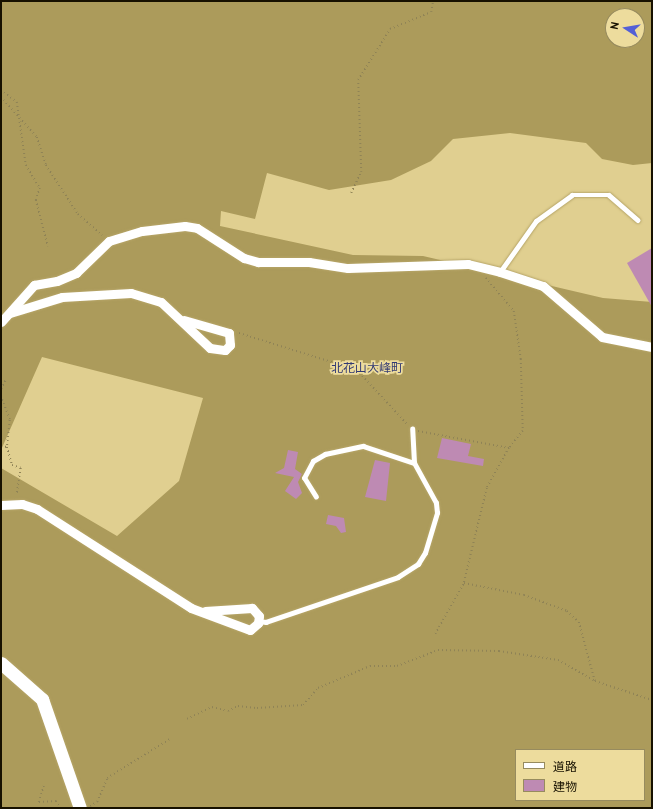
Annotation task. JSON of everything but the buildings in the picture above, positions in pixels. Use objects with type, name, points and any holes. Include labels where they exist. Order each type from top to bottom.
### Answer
[{"type":"street","points":[[1,322],[34,285],[76,273],[109,241],[142,231],[185,226],[198,228],[244,258],[258,262],[309,262],[348,268],[430,263],[474,265],[543,286],[602,337],[652,347]]},
{"type":"street","points":[[9,313],[62,298],[130,293],[161,302],[184,320],[210,348],[225,350],[230,345],[229,333],[184,320]]},
{"type":"street","points":[[210,348],[210,335],[218,329]]},
{"type":"street","points":[[1,505],[15,504],[47,514],[166,595],[191,608],[205,611],[250,630],[258,621],[257,612],[252,608],[205,611]]},
{"type":"street","points":[[1,663],[18,674],[42,700],[80,808]]},
{"type":"lane","points":[[500,272],[536,221],[572,195],[609,195],[638,220]]},
{"type":"lane","points":[[258,621],[280,617],[398,577],[418,564],[425,553],[437,513],[436,503],[414,463],[412,429]]},
{"type":"lane","points":[[316,497],[304,478],[313,461],[325,454],[363,446],[414,463]]},
{"type":"path","points":[[351,193],[361,172],[358,80],[390,29],[431,12],[433,1]]},
{"type":"path","points":[[1,90],[17,102],[26,165],[40,188],[36,200],[48,246]]},
{"type":"path","points":[[1,97],[36,137],[46,165],[78,214],[109,241]]},
{"type":"path","points":[[435,634],[464,583],[487,488],[510,448],[523,431],[521,359],[514,311],[474,265]]},
{"type":"path","points":[[235,333],[357,370],[412,429],[510,448]]},
{"type":"path","points":[[1,389],[6,379]]},
{"type":"path","points":[[1,396],[10,420],[6,447],[12,465],[21,468],[15,504]]},
{"type":"path","points":[[1,446],[6,447]]},
{"type":"path","points":[[464,583],[524,595],[566,611],[579,622],[595,681]]},
{"type":"path","points":[[187,719],[212,707],[228,711],[238,706],[257,708],[303,705],[318,688],[370,666],[397,666],[438,650],[499,651],[558,660],[595,681],[652,700]]},
{"type":"path","points":[[80,808],[97,802],[106,778],[170,739]]},
{"type":"path","points":[[44,786],[39,802],[56,800],[61,808]]},
{"type":"shaded area","points":[[1,1],[652,1],[652,163],[633,165],[602,159],[586,143],[510,133],[453,139],[431,161],[391,180],[329,190],[267,173],[255,219],[221,211],[220,226],[353,255],[423,256],[603,298],[652,302],[652,808],[1,808],[1,468],[117,536],[179,481],[203,398],[42,357],[1,450]]},
{"type":"district","name":"北花山大峰町","points":[[367,368]]}]
